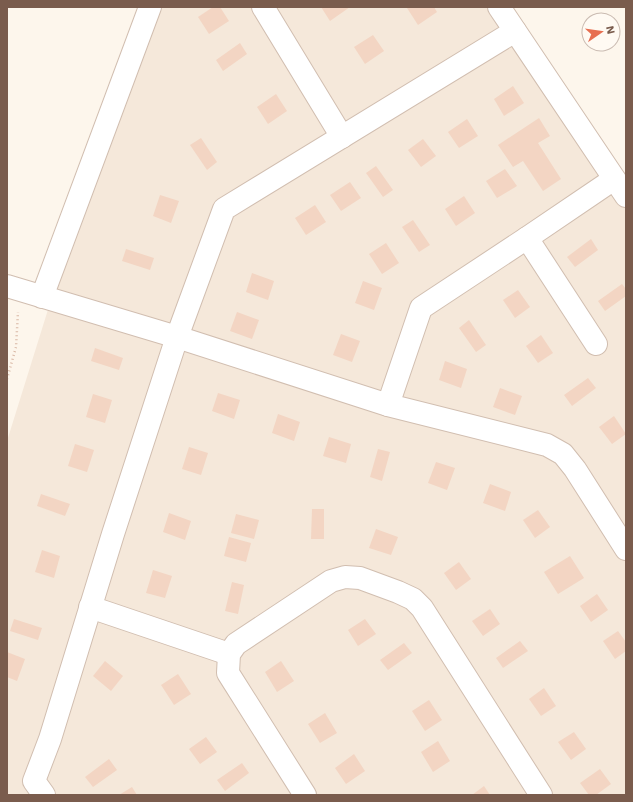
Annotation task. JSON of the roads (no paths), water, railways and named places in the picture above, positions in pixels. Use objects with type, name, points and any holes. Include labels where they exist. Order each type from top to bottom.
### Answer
[{"type":"street","points":[[42,297],[150,7]]},
{"type":"street","points":[[263,7],[342,137]]},
{"type":"street","points":[[388,405],[421,308],[527,238],[620,187],[499,7]]},
{"type":"street","points":[[44,795],[34,781],[50,739],[90,607],[177,337],[224,209],[515,31]]},
{"type":"street","points":[[527,238],[596,344]]},
{"type":"street","points":[[13,288],[177,337],[388,405],[547,445],[563,454],[575,469],[626,549]]},
{"type":"street","points":[[304,795],[228,673],[229,654],[236,644],[331,581],[346,577],[360,578],[398,592],[413,599],[422,608],[541,795]]},
{"type":"street","points":[[90,607],[229,654]]}]
